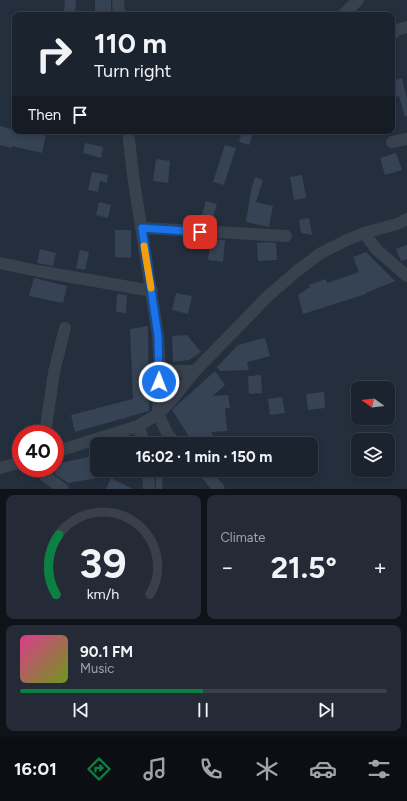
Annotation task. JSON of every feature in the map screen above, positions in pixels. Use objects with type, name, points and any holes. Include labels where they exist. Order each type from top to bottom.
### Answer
[{"type":"street","points":[[118,0],[119,12]]},
{"type":"street","points":[[346,12],[358,0]]},
{"type":"street","points":[[395,32],[407,27]]},
{"type":"street","points":[[128,134],[133,175],[158,336],[160,366],[158,414],[170,437]]},
{"type":"street","points":[[392,142],[407,139]]},
{"type":"street","points":[[64,449],[138,426],[158,414],[170,402],[195,371],[269,295],[297,270],[321,253],[364,234],[397,224],[407,219]]},
{"type":"street","points":[[142,228],[286,236]]},
{"type":"street","points":[[364,234],[377,250],[407,276]]},
{"type":"street","points":[[0,263],[152,291]]},
{"type":"street","points":[[46,425],[54,372],[65,328]]},
{"type":"street","points":[[160,366],[173,371],[195,371]]},
{"type":"street","points":[[138,426],[142,437]]},
{"type":"street","points":[[0,468],[12,465]]},
{"type":"street","points":[[46,477],[63,489]]},
{"type":"street","points":[[148,477],[149,489]]},
{"type":"street","points":[[209,477],[219,489]]},
{"type":"building","points":[[65,0],[76,0],[75,12],[64,12]]},
{"type":"building","points":[[95,0],[111,0],[111,12],[95,12]]},
{"type":"building","points":[[402,78],[407,99],[407,116],[405,117],[399,96],[395,97],[395,80]]},
{"type":"building","points":[[0,126],[12,129],[12,134],[46,135],[42,153],[12,146],[12,148],[0,145]]},
{"type":"building","points":[[241,134],[253,134],[249,145],[239,142]]},
{"type":"building","points":[[85,143],[103,147],[101,158],[83,153]]},
{"type":"building","points":[[225,145],[236,148],[224,185],[213,182]]},
{"type":"building","points":[[396,153],[402,170],[385,175],[380,158]]},
{"type":"building","points":[[156,159],[170,161],[168,183],[153,181]]},
{"type":"building","points":[[92,172],[108,175],[107,183],[100,181],[98,192],[88,190]]},
{"type":"building","points":[[302,175],[306,198],[294,200],[290,177]]},
{"type":"building","points":[[255,177],[263,180],[256,202],[273,206],[269,227],[246,222],[251,190]]},
{"type":"building","points":[[206,201],[217,204],[212,221],[201,218]]},
{"type":"building","points":[[99,202],[111,205],[108,218],[96,215]]},
{"type":"building","points":[[309,218],[312,235],[301,233],[299,220]]},
{"type":"building","points":[[115,230],[131,230],[131,258],[115,257]]},
{"type":"building","points":[[211,239],[225,240],[223,262],[208,260]]},
{"type":"building","points":[[257,243],[276,243],[277,260],[258,261]]},
{"type":"building","points":[[407,245],[407,259],[401,261],[396,249]]},
{"type":"building","points":[[40,249],[56,253],[53,266],[37,263]]},
{"type":"building","points":[[80,250],[89,252],[85,270],[76,268]]},
{"type":"building","points":[[366,252],[395,281],[366,294],[303,314],[298,295],[310,287],[309,285],[326,279],[327,283],[359,272],[353,257]]},
{"type":"building","points":[[34,278],[67,286],[63,303],[29,296]]},
{"type":"building","points":[[176,293],[192,296],[188,314],[172,310]]},
{"type":"building","points":[[117,294],[127,295],[126,313],[116,312]]},
{"type":"building","points":[[148,326],[149,411],[75,432],[71,415],[133,399],[130,329]]},
{"type":"building","points":[[187,335],[201,352],[189,360],[173,362],[172,336]]},
{"type":"building","points":[[265,338],[270,356],[247,362],[249,370],[220,371],[217,367],[238,345]]},
{"type":"building","points":[[215,371],[225,385],[213,396],[228,395],[230,408],[225,408],[227,431],[211,432],[214,437],[189,437],[172,410]]},
{"type":"building","points":[[261,375],[262,393],[249,394],[248,376]]},
{"type":"building","points":[[324,392],[325,408],[308,410],[306,394]]},
{"type":"building","points":[[282,397],[285,413],[270,415],[268,399]]},
{"type":"building","points":[[90,457],[90,477],[103,477],[68,483],[59,477],[64,477],[64,462]]},
{"type":"building","points":[[156,477],[163,477],[162,489],[156,489]]},
{"type":"building","points":[[111,478],[133,489],[106,489]]},
{"type":"slow traffic","points":[[144,246],[151,288]]},
{"type":"route","points":[[159,382],[160,366],[158,336],[142,228],[200,232]]}]
